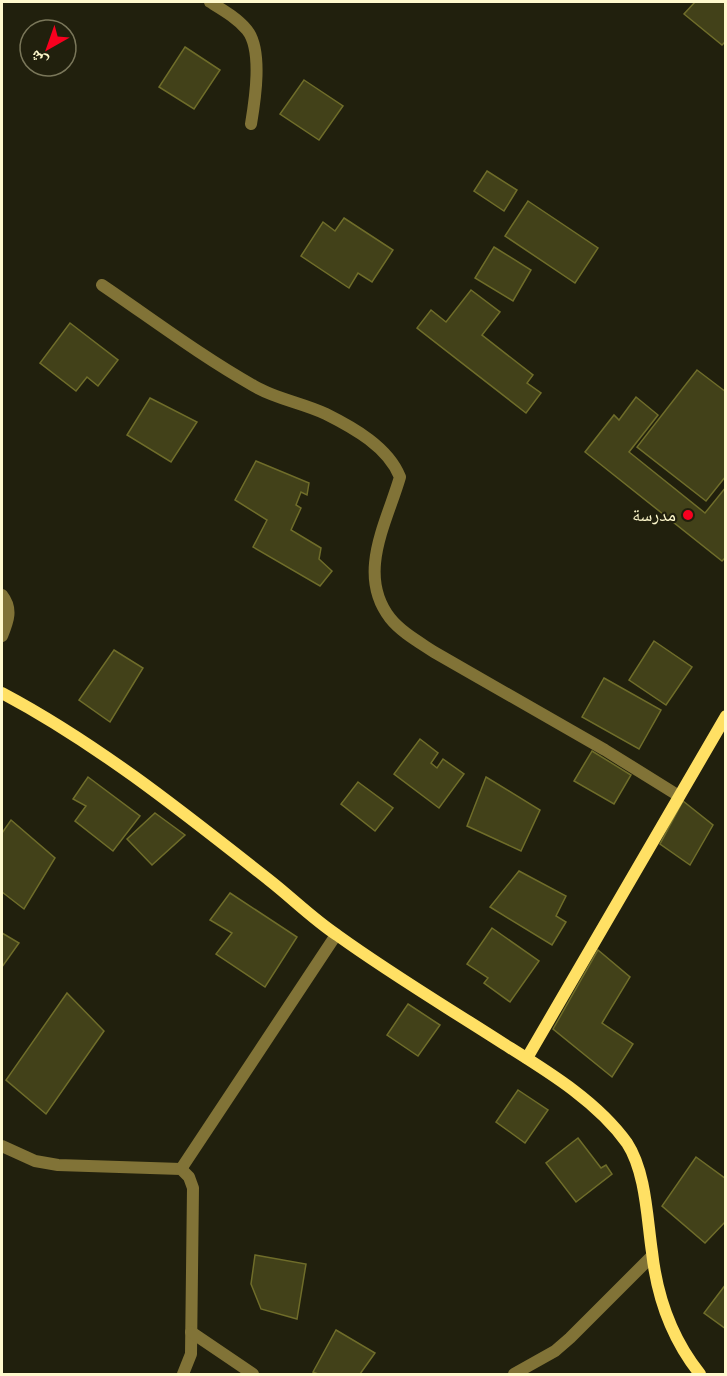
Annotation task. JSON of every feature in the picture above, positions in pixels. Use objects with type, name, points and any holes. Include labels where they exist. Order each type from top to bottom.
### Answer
[{"type":"street","points":[[210,2],[231,15],[249,32],[256,56],[256,88],[252,124]]},
{"type":"street","points":[[102,285],[214,362],[248,382],[286,400],[325,413],[373,442],[394,463],[400,477],[375,556],[374,586],[390,617],[408,634],[434,652],[605,750],[679,796]]},
{"type":"street","points":[[2,595],[7,601],[9,613],[2,636]]},
{"type":"street","points":[[2,693],[107,757],[186,815],[336,935],[527,1058],[588,1104],[614,1127],[628,1146],[645,1196],[652,1256],[661,1299],[670,1325],[688,1359],[700,1374]]},
{"type":"street","points":[[527,1058],[726,716]]},
{"type":"street","points":[[181,1169],[336,935]]},
{"type":"street","points":[[2,1146],[35,1161],[57,1165],[181,1169],[189,1177],[193,1188],[191,1354],[183,1374]]},
{"type":"street","points":[[514,1374],[555,1352],[652,1256]]},
{"type":"street","points":[[191,1332],[253,1374]]},
{"type":"building","points":[[695,2],[726,2],[726,41],[722,45],[684,14]]},
{"type":"building","points":[[185,47],[220,70],[194,109],[159,87]]},
{"type":"building","points":[[304,80],[343,106],[319,140],[280,114]]},
{"type":"building","points":[[487,171],[517,190],[504,211],[474,191]]},
{"type":"building","points":[[528,201],[598,248],[575,283],[505,236]]},
{"type":"building","points":[[344,218],[393,250],[372,282],[358,273],[349,288],[301,256],[323,222],[335,231]]},
{"type":"building","points":[[494,247],[531,270],[513,301],[475,278]]},
{"type":"building","points":[[471,290],[500,312],[482,335],[533,375],[527,383],[541,393],[526,413],[417,328],[431,310],[446,322]]},
{"type":"building","points":[[70,323],[118,360],[98,386],[87,377],[76,391],[40,363]]},
{"type":"building","points":[[697,370],[726,392],[726,476],[706,501],[637,447]]},
{"type":"building","points":[[636,397],[658,415],[629,452],[705,513],[726,487],[726,557],[722,561],[585,452],[614,415],[619,420]]},
{"type":"building","points":[[150,398],[197,422],[171,462],[127,435]]},
{"type":"building","points":[[256,461],[309,483],[307,495],[301,492],[296,505],[301,508],[291,530],[321,548],[319,559],[332,571],[320,586],[253,547],[267,520],[235,500]]},
{"type":"building","points":[[654,641],[692,667],[666,705],[629,680]]},
{"type":"building","points":[[114,650],[143,668],[110,722],[79,700]]},
{"type":"building","points":[[604,678],[661,710],[639,749],[582,717]]},
{"type":"building","points":[[420,739],[438,753],[431,763],[437,768],[443,759],[464,774],[439,808],[394,774]]},
{"type":"building","points":[[592,751],[631,775],[614,804],[574,781]]},
{"type":"building","points":[[88,777],[140,816],[113,851],[75,821],[86,806],[73,799]]},
{"type":"building","points":[[486,777],[540,810],[521,851],[467,826]]},
{"type":"building","points":[[358,782],[393,808],[375,831],[341,804]]},
{"type":"building","points":[[683,801],[713,825],[690,865],[660,844]]},
{"type":"building","points":[[155,813],[185,835],[152,865],[127,839]]},
{"type":"building","points":[[11,820],[55,858],[24,909],[2,892],[2,833]]},
{"type":"building","points":[[519,871],[566,896],[556,916],[566,922],[552,945],[490,907]]},
{"type":"building","points":[[230,893],[297,937],[265,987],[216,954],[232,933],[210,920]]},
{"type":"building","points":[[492,928],[539,961],[510,1002],[484,983],[488,978],[467,964]]},
{"type":"building","points":[[2,933],[19,943],[2,967]]},
{"type":"building","points":[[598,950],[630,977],[602,1023],[633,1044],[612,1077],[553,1029]]},
{"type":"building","points":[[67,993],[104,1031],[46,1114],[6,1080]]},
{"type":"building","points":[[408,1004],[440,1025],[418,1056],[387,1035]]},
{"type":"building","points":[[518,1090],[548,1110],[525,1143],[496,1122]]},
{"type":"building","points":[[578,1138],[601,1168],[606,1165],[612,1174],[576,1202],[546,1163]]},
{"type":"building","points":[[696,1157],[726,1179],[726,1221],[705,1243],[662,1206]]},
{"type":"building","points":[[255,1255],[306,1264],[297,1319],[261,1309],[251,1284]]},
{"type":"building","points":[[726,1284],[726,1329],[704,1313]]},
{"type":"building","points":[[336,1330],[375,1353],[360,1374],[313,1372]]},
{"type":"place","name":"مدرسة","points":[[688,515]]}]
